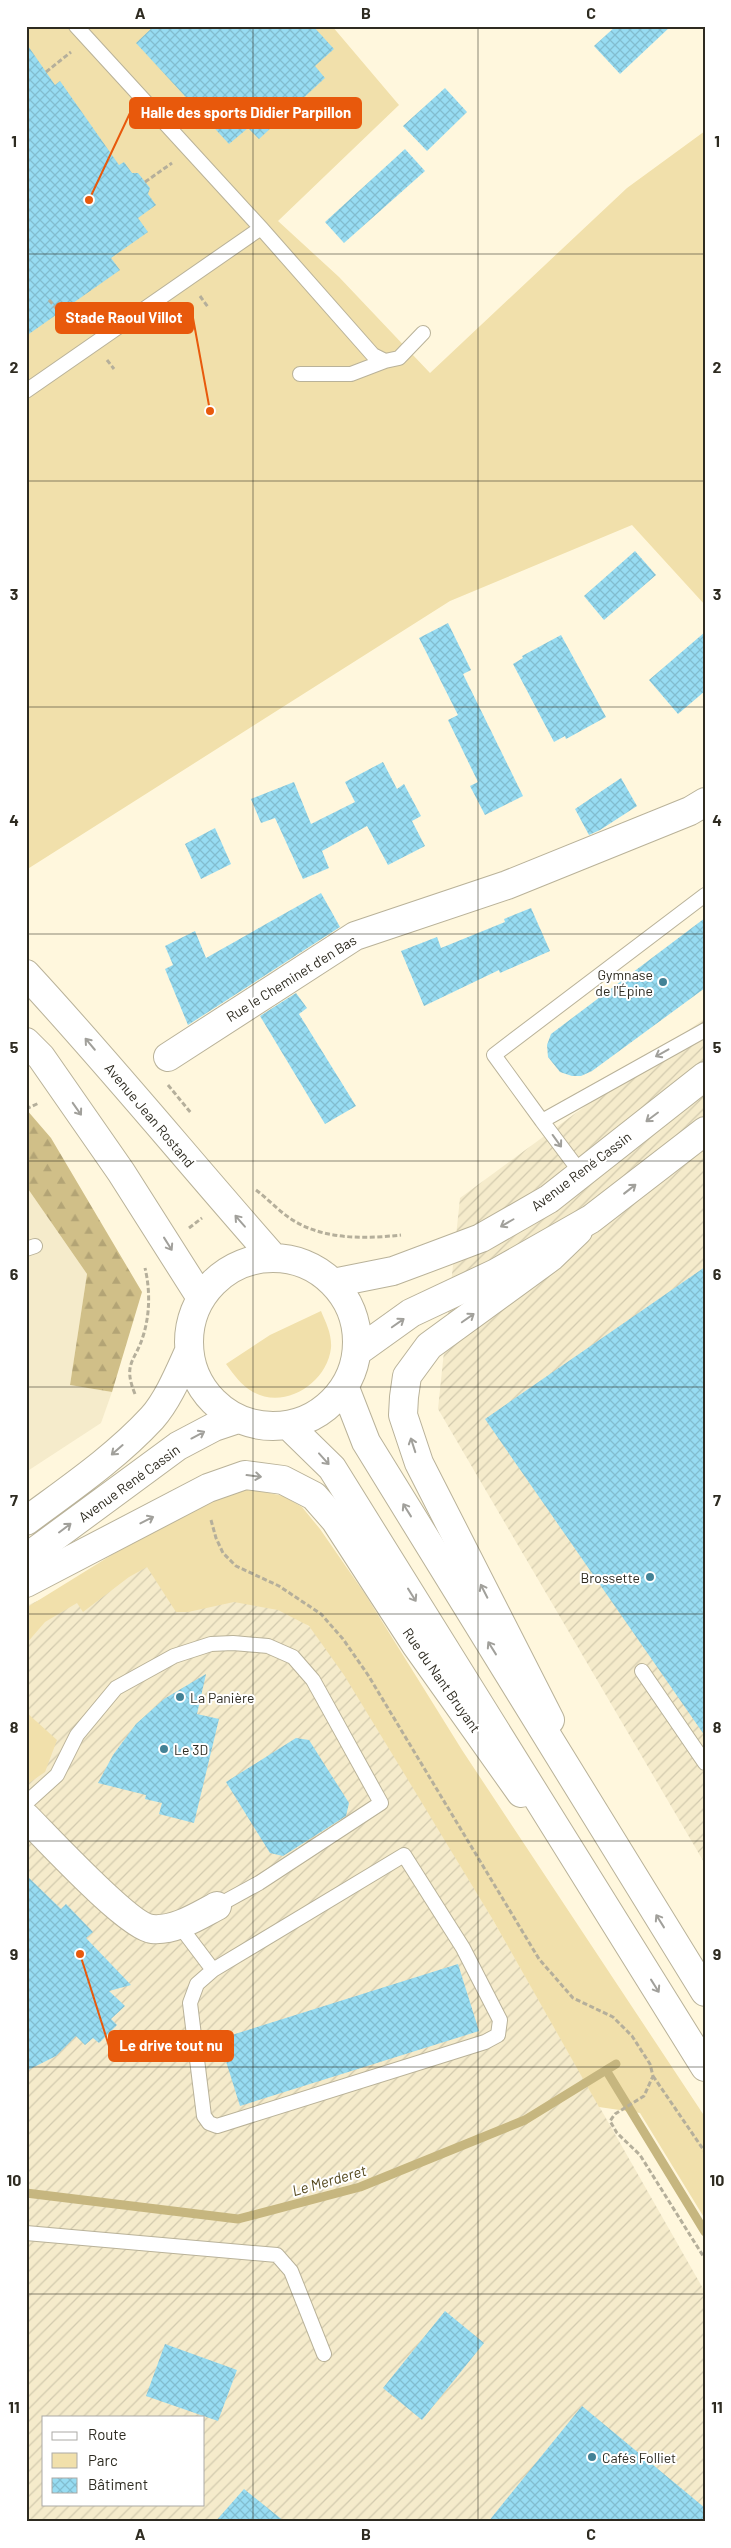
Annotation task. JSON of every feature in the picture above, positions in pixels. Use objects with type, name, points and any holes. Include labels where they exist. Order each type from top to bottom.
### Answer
[{"type":"main road","name":"Rue le Cheminet d'en Bas","points":[[168,1057],[355,936],[507,885],[690,811],[705,802]]},
{"type":"main road","name":"Avenue Jean Rostand","points":[[26,974],[78,1029],[223,1201],[273,1257]]},
{"type":"main road","points":[[26,1042],[41,1057],[121,1172],[201,1298]]},
{"type":"main road","name":"Avenue René Cassin","points":[[333,1283],[393,1271],[481,1238],[549,1199],[705,1076]]},
{"type":"main road","points":[[618,1853],[419,1463],[403,1415],[404,1397],[407,1376],[429,1346],[551,1257],[591,1219],[705,1132]]},
{"type":"main road","points":[[358,1351],[412,1314],[496,1274],[591,1219]]},
{"type":"main road","points":[[26,1520],[95,1468],[153,1417],[175,1382],[189,1351],[191,1324],[201,1298],[220,1276],[245,1262],[273,1257],[306,1264],[333,1283],[353,1314],[358,1351],[345,1388],[321,1412],[289,1426],[263,1426],[238,1419],[214,1402],[197,1379],[189,1351]]},
{"type":"main road","points":[[345,1388],[366,1442],[705,1992]]},
{"type":"main road","name":"Avenue René Cassin","points":[[26,1558],[178,1446],[214,1427],[238,1419]]},
{"type":"main road","name":"Rue du Nant Bruyant","points":[[289,1426],[332,1468],[705,2067]]},
{"type":"main road","name":"Rue du Nant Bruyant","points":[[208,1488],[245,1475],[283,1480],[314,1496],[335,1520],[416,1645],[636,1956]]},
{"type":"main road","points":[[26,1583],[208,1488]]},
{"type":"main road","points":[[26,1817],[126,1915],[151,1929],[179,1925],[217,1906]]},
{"type":"lane","points":[[76,26],[189,152],[261,228],[373,355],[385,361]]},
{"type":"lane","points":[[26,391],[261,228]]},
{"type":"lane","points":[[300,374],[351,374],[385,361],[399,358],[423,333]]},
{"type":"lane","points":[[581,1173],[494,1055],[705,895]]},
{"type":"lane","points":[[542,1121],[705,1030]]},
{"type":"lane","points":[[26,1803],[57,1775],[77,1735],[116,1688],[174,1656],[212,1644],[233,1643],[268,1646],[293,1657],[313,1680],[381,1802],[259,1883],[217,1906]]},
{"type":"lane","points":[[642,1671],[705,1763]]},
{"type":"lane","points":[[404,1855],[464,1948],[500,2020],[498,2035],[485,2042],[217,2126],[209,2123],[204,2116],[190,2003],[197,1984],[213,1970],[404,1855]]},
{"type":"lane","points":[[179,1925],[213,1970]]},
{"type":"lane","points":[[26,2233],[277,2255],[291,2271],[324,2354]]},
{"type":"path","points":[[46,72],[87,39]]},
{"type":"path","points":[[145,182],[189,152]]},
{"type":"path","points":[[49,300],[90,347]]},
{"type":"path","points":[[168,1057],[161,1076],[191,1114]]},
{"type":"path","points":[[26,1109],[43,1102],[38,1095]]},
{"type":"path","points":[[153,1417],[136,1398],[128,1378],[129,1369],[144,1333],[149,1304],[149,1282],[144,1264],[245,1183],[292,1220],[310,1228],[332,1235],[350,1237],[374,1238],[406,1235]]},
{"type":"path","points":[[208,1488],[211,1524],[223,1553],[236,1566],[279,1586],[320,1614],[343,1639],[368,1674],[539,1959],[574,1998],[613,2017],[632,2036],[650,2064],[653,2076],[705,2152]]},
{"type":"path","points":[[653,2076],[644,2096],[615,2114],[610,2121],[617,2133],[640,2155],[705,2259]]},
{"type":"shaded area","points":[[705,1018],[705,1864],[438,1409],[460,1198]]},
{"type":"shaded area","points":[[26,1186],[87,1274],[70,1385],[112,1392],[101,1423],[26,1472]]},
{"type":"shaded area","points":[[177,1540],[264,1591],[326,1640],[493,1920],[705,2292],[705,2522],[26,2522],[26,1606]]},
{"type":"green space","points":[[26,26],[332,26],[399,105],[278,221],[339,277],[430,373],[627,188],[705,131],[705,605],[632,525],[450,601],[26,870]]},
{"type":"green space","points":[[26,1109],[51,1138],[142,1292],[112,1392],[70,1385],[87,1274],[26,1186]]},
{"type":"green space","points":[[321,1311],[330,1333],[331,1348],[328,1361],[322,1372],[303,1390],[278,1398],[265,1397],[245,1386],[226,1364],[270,1335]]},
{"type":"green space","points":[[252,1489],[283,1496],[302,1507],[320,1529],[365,1594],[462,1750],[705,2117],[705,2219],[640,2113],[599,2107],[493,1920],[344,1675],[309,1626],[278,1610],[234,1602],[188,1612],[176,1612],[147,1567],[129,1577],[83,1612],[77,1603],[45,1622],[26,1644],[26,1608],[152,1530],[225,1492]]},
{"type":"green space","points":[[26,1712],[57,1740],[45,1772],[26,1785]]},
{"type":"building","points":[[154,26],[313,26],[334,49],[315,66],[325,78],[259,139],[248,128],[229,144],[136,43]]},
{"type":"building","points":[[616,26],[671,26],[620,74],[594,46]]},
{"type":"building","points":[[26,43],[55,85],[60,81],[119,165],[124,162],[132,173],[138,173],[150,188],[148,194],[156,205],[138,218],[148,232],[111,258],[120,270],[26,336]]},
{"type":"building","points":[[445,88],[467,112],[427,151],[403,126]]},
{"type":"building","points":[[405,149],[425,171],[344,243],[325,222]]},
{"type":"building","points":[[635,551],[656,575],[604,620],[584,596]]},
{"type":"building","points":[[448,623],[471,670],[463,674],[523,796],[485,815],[470,786],[478,782],[448,720],[458,715],[419,638]]},
{"type":"building","points":[[705,632],[705,691],[678,714],[649,680]]},
{"type":"building","points":[[561,635],[606,717],[566,739],[565,736],[554,742],[513,664],[523,658],[522,656]]},
{"type":"building","points":[[383,762],[397,789],[404,784],[421,816],[412,821],[425,846],[388,865],[367,826],[322,851],[329,868],[303,879],[275,818],[261,823],[251,799],[294,782],[311,824],[355,802],[345,782]]},
{"type":"building","points":[[621,778],[637,806],[589,835],[575,809]]},
{"type":"building","points":[[215,828],[231,864],[201,879],[185,844]]},
{"type":"building","points":[[321,893],[340,927],[188,1025],[165,969],[173,965],[165,946],[195,931],[206,958]]},
{"type":"building","points":[[531,908],[550,951],[500,973],[499,970],[424,1006],[401,951],[437,937],[441,948],[505,922],[504,919]]},
{"type":"building","points":[[705,918],[705,988],[592,1071],[581,1076],[572,1076],[560,1072],[548,1057],[547,1045],[551,1034]]},
{"type":"building","points":[[296,993],[307,1008],[299,1014],[356,1106],[325,1124],[260,1016]]},
{"type":"building","name":"Brossette","points":[[705,1267],[705,1736],[485,1419]]},
{"type":"building","name":"Le 3D","points":[[206,1674],[197,1714],[219,1719],[194,1823],[159,1814],[162,1803],[145,1799],[146,1795],[98,1783],[113,1755],[136,1724],[164,1699]]},
{"type":"building","points":[[296,1738],[309,1740],[349,1803],[346,1816],[283,1856],[270,1853],[226,1782]]},
{"type":"building","points":[[26,1875],[61,1909],[66,1904],[93,1932],[86,1938],[131,1985],[109,1991],[125,2006],[111,2019],[117,2025],[99,2043],[93,2038],[85,2045],[76,2036],[56,2056],[26,2071]]},
{"type":"building","points":[[458,1964],[479,2031],[240,2106],[219,2039]]},
{"type":"building","points":[[445,2311],[484,2343],[422,2420],[383,2388]]},
{"type":"building","points":[[165,2344],[237,2370],[218,2421],[146,2396]]},
{"type":"building","name":"Cafés Folliet","points":[[582,2406],[705,2508],[705,2522],[488,2522]]},
{"type":"building","points":[[244,2489],[285,2522],[215,2522]]},
{"type":"waterway","name":"Le Merderet","points":[[26,2193],[238,2219],[360,2187],[525,2120],[616,2064]]},
{"type":"waterway","points":[[606,2070],[705,2232]]},
{"type":"place","name":"Halle des sports Didier Parpillon","points":[[89,200]]},
{"type":"place","name":"Stade Raoul Villot","points":[[210,411]]},
{"type":"place","name":"Gymnase de l'Épine","points":[[663,982]]},
{"type":"place","name":"Brossette","points":[[650,1577]]},
{"type":"place","name":"La Panière","points":[[180,1697]]},
{"type":"place","name":"Le 3D","points":[[164,1749]]},
{"type":"place","name":"Le drive tout nu","points":[[80,1954]]},
{"type":"place","name":"Cafés Folliet","points":[[592,2457]]}]
